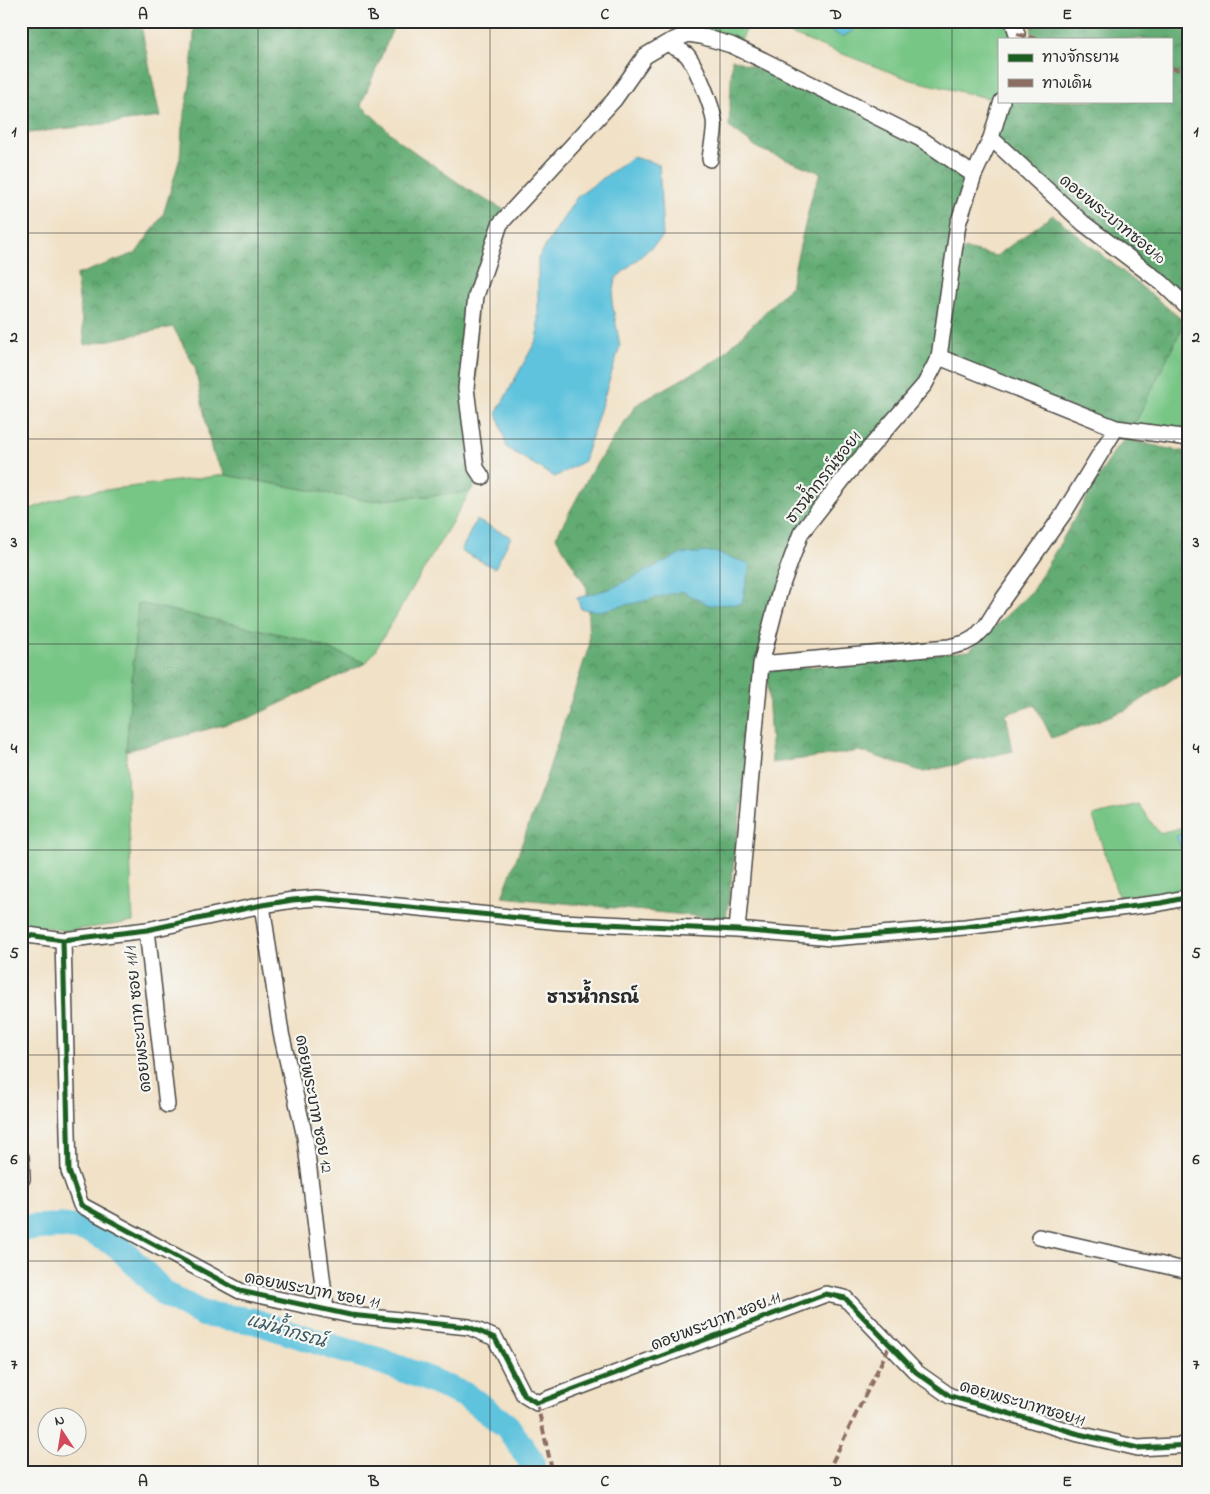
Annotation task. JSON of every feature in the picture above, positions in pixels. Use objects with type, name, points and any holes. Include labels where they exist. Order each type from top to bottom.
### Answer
[{"type":"street","points":[[1013,21],[1017,34],[1016,38]]},
{"type":"street","points":[[482,478],[476,468],[466,388],[476,296],[500,224],[614,100],[645,56],[667,43],[688,34],[731,45],[920,139],[974,175]]},
{"type":"street","points":[[667,43],[685,53],[688,57],[698,74],[711,107],[715,121],[710,159]]},
{"type":"street","name":"ธารน้ำกรณ์ซอย1","points":[[737,930],[761,664],[780,590],[801,533],[848,472],[925,384],[939,357],[958,224],[974,175],[991,138],[1002,102]]},
{"type":"street","name":"ดอยพระบาทซอย10","points":[[991,138],[1083,223],[1162,283],[1189,309]]},
{"type":"street","points":[[939,357],[1116,428],[1189,438]]},
{"type":"street","points":[[761,664],[949,647],[965,643],[974,638],[986,626],[1064,513],[1116,428]]},
{"type":"street","points":[[21,934],[63,940],[147,930],[262,905],[317,898],[561,922],[737,930],[832,938],[965,927],[1156,903],[1189,897]]},
{"type":"street","name":"ดอยพระบาท ซอย 12","points":[[262,905],[281,1033],[305,1137],[326,1310]]},
{"type":"street","name":"ดอยพระบาท ซอย 11/1","points":[[147,930],[167,1105]]},
{"type":"street","name":"ดอยพระบาท ซอย 11","points":[[63,940],[69,1171],[81,1206],[240,1291],[350,1315],[469,1327],[495,1338],[524,1395],[537,1403],[826,1294]]},
{"type":"street","points":[[21,1157],[22,1178]]},
{"type":"street","points":[[1039,1237],[1189,1271]]},
{"type":"street","name":"ดอยพระบาทซอย11","points":[[826,1294],[845,1298],[916,1372],[950,1396],[1079,1434],[1138,1448],[1189,1445]]},
{"type":"green space","points":[[21,21],[140,21],[160,117],[21,134]]},
{"type":"green space","points":[[195,21],[396,21],[361,105],[399,141],[470,191],[510,213],[476,296],[476,467],[482,477],[470,492],[370,501],[225,475],[212,452],[195,367],[173,327],[85,345],[76,275],[136,253],[163,215],[180,158],[182,128],[190,85]]},
{"type":"green space","points":[[685,21],[749,21],[740,44],[683,29]]},
{"type":"green space","points":[[756,21],[1013,21],[1016,38],[998,38],[998,96],[996,100],[911,80]]},
{"type":"green space","points":[[1031,21],[1189,21],[1189,309],[991,138],[1008,102],[1172,102],[1172,38],[1032,38]]},
{"type":"green space","points":[[732,59],[842,100],[974,175],[953,259],[966,249],[996,256],[1053,215],[1185,322],[1136,421],[1116,428],[939,357],[801,533],[761,664],[726,919],[502,897],[543,787],[589,646],[587,588],[556,537],[591,472],[636,405],[718,359],[790,287],[813,192],[821,173],[759,149],[729,127]]},
{"type":"green space","points":[[1185,322],[1189,324],[1189,438],[1116,428],[1136,421]]},
{"type":"green space","points":[[1126,439],[1178,451],[1189,451],[1189,668],[1128,709],[1052,738],[1035,705],[1006,714],[1013,751],[924,772],[860,751],[772,763],[767,671],[969,651],[1032,591],[1116,448]]},
{"type":"green space","points":[[225,475],[370,501],[470,492],[366,663],[302,639],[138,603],[126,751],[133,922],[65,931],[40,926],[21,925],[21,600],[30,509],[73,494]]},
{"type":"green space","points":[[138,603],[302,639],[366,663],[249,718],[126,751]]},
{"type":"green space","points":[[1138,804],[1159,833],[1189,826],[1189,890],[1118,896],[1093,816]]},
{"type":"water","points":[[814,21],[857,21],[854,30],[842,37]]},
{"type":"water","points":[[632,157],[659,164],[663,237],[616,278],[612,302],[620,346],[584,461],[555,477],[507,448],[497,412],[538,337],[538,258],[577,197]]},
{"type":"water","points":[[476,520],[511,537],[495,568],[461,551]]},
{"type":"water","points":[[714,552],[750,564],[742,604],[709,605],[682,591],[599,611],[581,609],[577,598],[612,588],[680,554]]},
{"type":"water","points":[[1189,832],[1189,867],[1176,836]]},
{"type":"waterway","name":"แม่น้ำกรณ์","points":[[21,1228],[61,1226],[89,1230],[117,1245],[166,1295],[203,1314],[254,1321],[371,1358],[413,1373],[467,1396],[507,1426],[532,1462],[531,1473]]},
{"type":"marked path","points":[[1017,34],[1033,38]]},
{"type":"marked path","points":[[1172,68],[1189,72]]},
{"type":"marked path","points":[[827,1473],[890,1345]]},
{"type":"marked path","points":[[537,1403],[552,1473]]},
{"type":"cycle path","points":[[21,934],[63,940],[147,930],[262,905],[317,898],[561,922],[737,930],[832,938],[965,927],[1161,903],[1189,897]]},
{"type":"cycle path","points":[[63,940],[69,1171],[81,1205],[240,1291],[350,1315],[469,1327],[495,1338],[524,1395],[537,1403],[826,1294],[845,1298],[916,1372],[950,1396],[1079,1434],[1138,1448],[1189,1445]]},
{"type":"district","name":"ธารน้ำกรณ์","points":[[593,999]]}]
